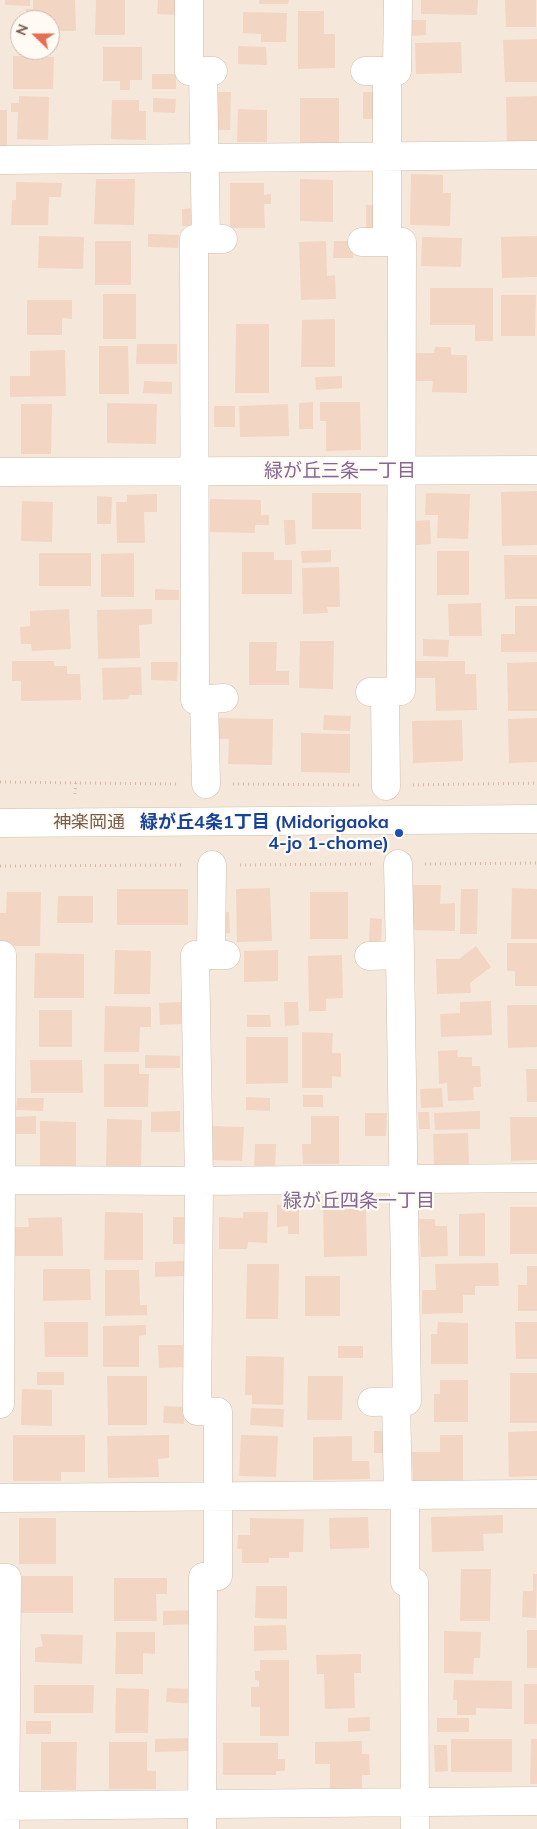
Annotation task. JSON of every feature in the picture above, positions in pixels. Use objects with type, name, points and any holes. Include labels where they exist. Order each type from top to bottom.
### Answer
[{"type":"street","points":[[189,0],[189,71],[212,71],[205,158],[214,239],[194,239],[195,700],[214,698],[206,784]]},
{"type":"street","points":[[386,786],[378,692],[401,691],[402,242],[375,241],[387,156],[376,71],[397,72],[398,0]]},
{"type":"street","points":[[0,160],[537,155]]},
{"type":"street","points":[[0,472],[537,470]]},
{"type":"street","name":"神楽岡通","points":[[0,824],[537,819]]},
{"type":"street","points":[[398,864],[407,1402],[384,1402],[401,1495],[405,1582],[414,1582],[414,1829]]},
{"type":"street","points":[[202,1817],[203,1576],[218,1576],[218,1412],[197,1411],[199,1181],[195,955],[219,955],[212,865]]},
{"type":"street","points":[[370,956],[400,955]]},
{"type":"street","points":[[0,956],[2,956],[0,1404]]},
{"type":"street","points":[[1,1180],[199,1181],[537,1178]]},
{"type":"street","points":[[0,1498],[537,1494]]},
{"type":"street","points":[[0,1578],[7,1578],[4,1814],[202,1817],[414,1802],[537,1801]]},
{"type":"path","points":[[0,782],[386,786],[537,783]]},
{"type":"path","points":[[75,797],[76,782]]},
{"type":"path","points":[[0,866],[537,863]]},
{"type":"shaded area","points":[[0,0],[537,0],[537,1829],[0,1829]]},
{"type":"building","points":[[5,0],[30,0],[30,6],[5,5]]},
{"type":"building","points":[[33,0],[75,0],[76,31],[60,31],[60,10],[26,10],[33,9]]},
{"type":"building","points":[[96,0],[125,0],[125,35],[95,35]]},
{"type":"building","points":[[158,0],[176,0],[176,15],[157,14]]},
{"type":"building","points":[[259,0],[289,0],[288,4],[259,4]]},
{"type":"building","points":[[421,0],[478,0],[477,15],[421,14]]},
{"type":"building","points":[[505,0],[536,0],[536,27],[506,27]]},
{"type":"building","points":[[298,11],[324,11],[324,34],[335,34],[335,68],[298,69]]},
{"type":"building","points":[[243,12],[287,13],[286,42],[261,42],[261,34],[243,33]]},
{"type":"building","points":[[409,20],[426,20],[426,35],[410,36]]},
{"type":"building","points":[[537,39],[537,82],[505,82],[503,40]]},
{"type":"building","points":[[461,42],[462,73],[416,74],[415,43]]},
{"type":"building","points":[[238,46],[266,47],[267,65],[238,64]]},
{"type":"building","points":[[103,47],[142,47],[142,80],[130,80],[130,90],[120,90],[120,81],[103,81]]},
{"type":"building","points":[[13,60],[54,60],[53,89],[13,89]]},
{"type":"building","points":[[152,74],[176,74],[176,89],[152,89]]},
{"type":"building","points":[[214,92],[231,92],[230,130],[213,130]]},
{"type":"building","points":[[363,92],[378,92],[378,119],[363,119]]},
{"type":"building","points":[[19,96],[49,97],[48,140],[17,139],[18,112],[11,112],[11,103],[19,103]]},
{"type":"building","points":[[537,96],[537,146],[507,147],[506,97]]},
{"type":"building","points":[[153,98],[176,99],[175,113],[153,112]]},
{"type":"building","points":[[300,98],[339,98],[339,144],[300,144]]},
{"type":"building","points":[[112,100],[139,100],[139,111],[146,111],[146,140],[111,139]]},
{"type":"building","points":[[238,109],[267,110],[267,142],[237,142]]},
{"type":"building","points":[[0,110],[7,110],[7,147],[0,146]]},
{"type":"building","points":[[411,174],[443,175],[443,193],[451,193],[450,226],[410,225]]},
{"type":"building","points":[[96,179],[135,179],[134,225],[94,224]]},
{"type":"building","points":[[300,179],[333,180],[333,222],[300,221]]},
{"type":"building","points":[[16,182],[62,183],[61,197],[49,197],[48,225],[11,225],[12,200],[16,200]]},
{"type":"building","points":[[230,183],[264,183],[264,195],[271,194],[271,204],[264,204],[265,228],[230,228]]},
{"type":"building","points":[[366,205],[381,205],[381,228],[366,228]]},
{"type":"building","points":[[196,208],[195,226],[182,226],[182,209]]},
{"type":"building","points":[[148,234],[179,235],[178,248],[148,247]]},
{"type":"building","points":[[39,236],[84,237],[83,269],[38,268]]},
{"type":"building","points":[[537,236],[537,277],[502,278],[501,237]]},
{"type":"building","points":[[422,237],[462,238],[461,267],[421,266]]},
{"type":"building","points":[[95,241],[131,241],[131,285],[95,285]]},
{"type":"building","points":[[326,241],[327,276],[335,275],[336,299],[301,300],[299,242]]},
{"type":"building","points":[[334,241],[353,241],[353,258],[333,258]]},
{"type":"building","points":[[430,288],[493,288],[493,341],[475,341],[475,325],[430,325]]},
{"type":"building","points":[[103,294],[136,294],[136,339],[103,339]]},
{"type":"building","points":[[501,295],[536,295],[535,336],[501,336]]},
{"type":"building","points":[[27,300],[72,300],[72,319],[62,318],[62,335],[27,335]]},
{"type":"building","points":[[335,319],[335,367],[301,367],[302,320]]},
{"type":"building","points":[[236,324],[269,324],[269,393],[235,393]]},
{"type":"building","points":[[137,344],[177,344],[177,364],[136,364]]},
{"type":"building","points":[[99,346],[128,346],[129,394],[99,394]]},
{"type":"building","points":[[435,347],[451,347],[451,355],[467,355],[467,393],[432,392],[433,381],[413,381],[413,353],[434,353]]},
{"type":"building","points":[[65,350],[66,396],[10,397],[10,376],[30,376],[30,351]]},
{"type":"building","points":[[342,376],[342,388],[316,390],[315,377]]},
{"type":"building","points":[[144,381],[172,382],[172,394],[143,393]]},
{"type":"building","points":[[313,402],[313,429],[299,429],[299,403]]},
{"type":"building","points":[[320,402],[360,402],[361,450],[326,451],[326,421],[320,421]]},
{"type":"building","points":[[107,403],[157,404],[156,444],[107,443]]},
{"type":"building","points":[[21,404],[52,404],[51,454],[21,454]]},
{"type":"building","points":[[288,404],[289,436],[240,437],[239,406]]},
{"type":"building","points":[[214,406],[235,406],[235,427],[214,427]]},
{"type":"building","points":[[537,491],[537,545],[502,546],[501,492]]},
{"type":"building","points":[[312,493],[361,493],[361,529],[312,529]]},
{"type":"building","points":[[426,493],[470,494],[468,539],[437,538],[438,515],[425,515]]},
{"type":"building","points":[[157,494],[157,512],[144,512],[145,543],[117,543],[116,502],[127,502],[127,495]]},
{"type":"building","points":[[97,496],[112,497],[111,524],[97,524]]},
{"type":"building","points":[[210,499],[261,500],[261,515],[269,515],[269,525],[255,525],[255,533],[210,532]]},
{"type":"building","points":[[22,501],[53,502],[52,542],[21,541]]},
{"type":"building","points":[[284,520],[295,520],[296,544],[285,545]]},
{"type":"building","points":[[430,520],[431,544],[416,545],[415,521]]},
{"type":"building","points":[[331,550],[331,562],[302,563],[301,551]]},
{"type":"building","points":[[437,551],[469,551],[469,595],[437,595]]},
{"type":"building","points":[[242,552],[274,552],[274,560],[292,560],[292,594],[242,594]]},
{"type":"building","points":[[39,553],[91,553],[91,586],[39,586]]},
{"type":"building","points":[[134,553],[134,597],[101,597],[101,554]]},
{"type":"building","points":[[504,555],[537,555],[537,599],[505,599]]},
{"type":"building","points":[[339,567],[340,607],[327,607],[328,613],[303,614],[302,568]]},
{"type":"building","points":[[155,589],[179,590],[179,600],[155,600]]},
{"type":"building","points":[[481,603],[482,636],[449,636],[448,604]]},
{"type":"building","points":[[515,606],[537,606],[537,652],[501,652],[501,634],[515,634]]},
{"type":"building","points":[[69,609],[71,649],[32,651],[31,644],[21,644],[20,627],[30,626],[30,611]]},
{"type":"building","points":[[152,609],[152,624],[139,625],[140,658],[98,659],[97,610]]},
{"type":"building","points":[[423,639],[449,640],[448,657],[423,656]]},
{"type":"building","points":[[300,641],[334,641],[333,689],[299,688]]},
{"type":"building","points":[[249,642],[277,642],[276,671],[289,671],[289,685],[249,685]]},
{"type":"building","points":[[12,661],[54,661],[54,666],[67,666],[67,674],[80,674],[81,700],[21,701],[21,681],[12,681]]},
{"type":"building","points":[[415,661],[465,661],[465,674],[476,674],[477,710],[436,711],[435,678],[416,678]]},
{"type":"building","points":[[151,662],[178,662],[177,681],[151,680]]},
{"type":"building","points":[[537,662],[537,711],[508,711],[507,663]]},
{"type":"building","points":[[141,667],[142,695],[129,695],[128,699],[103,700],[102,668]]},
{"type":"building","points":[[324,715],[351,716],[350,731],[323,730]]},
{"type":"building","points":[[216,718],[273,719],[272,765],[228,764],[229,739],[216,739]]},
{"type":"building","points":[[537,718],[537,762],[509,763],[508,719]]},
{"type":"building","points":[[462,720],[463,761],[413,763],[412,721]]},
{"type":"building","points":[[301,733],[350,734],[350,773],[301,772]]},
{"type":"building","points":[[405,885],[441,885],[440,904],[455,903],[455,931],[405,930]]},
{"type":"building","points":[[270,888],[272,941],[237,942],[236,889]]},
{"type":"building","points":[[512,888],[537,889],[537,939],[511,939]]},
{"type":"building","points":[[117,889],[188,889],[188,925],[117,925]]},
{"type":"building","points":[[461,889],[478,889],[477,934],[460,934]]},
{"type":"building","points":[[7,892],[41,892],[40,946],[0,946],[0,913],[6,913]]},
{"type":"building","points":[[310,892],[348,892],[348,939],[310,939]]},
{"type":"building","points":[[58,896],[93,896],[93,923],[57,923]]},
{"type":"building","points":[[217,912],[229,912],[230,933],[218,934]]},
{"type":"building","points":[[370,918],[382,919],[381,942],[369,942]]},
{"type":"building","points":[[507,943],[537,943],[537,986],[515,986],[515,971],[507,971]]},
{"type":"building","points":[[476,946],[491,967],[470,983],[471,993],[437,994],[436,959],[459,959]]},
{"type":"building","points":[[115,950],[151,951],[150,994],[114,994]]},
{"type":"building","points":[[278,950],[278,981],[244,982],[244,951]]},
{"type":"building","points":[[35,953],[84,954],[84,998],[34,998]]},
{"type":"building","points":[[342,955],[343,998],[326,999],[326,1011],[309,1011],[308,956]]},
{"type":"building","points":[[491,1001],[492,1035],[441,1037],[440,1014],[460,1013],[460,1002]]},
{"type":"building","points":[[181,1002],[181,1024],[160,1025],[159,1003]]},
{"type":"building","points":[[284,1002],[298,1002],[299,1025],[285,1026]]},
{"type":"building","points":[[507,1005],[537,1005],[537,1047],[508,1048]]},
{"type":"building","points":[[105,1006],[151,1007],[151,1027],[140,1027],[139,1052],[104,1052]]},
{"type":"building","points":[[39,1010],[72,1010],[72,1047],[39,1047]]},
{"type":"building","points":[[247,1015],[270,1015],[271,1027],[247,1027]]},
{"type":"building","points":[[302,1032],[333,1033],[332,1053],[341,1053],[341,1077],[332,1076],[332,1088],[302,1088]]},
{"type":"building","points":[[246,1037],[288,1037],[288,1083],[246,1084]]},
{"type":"building","points":[[458,1050],[457,1057],[472,1057],[472,1066],[480,1066],[481,1087],[473,1087],[474,1100],[448,1101],[447,1083],[439,1084],[438,1051]]},
{"type":"building","points":[[145,1055],[180,1056],[180,1068],[145,1068]]},
{"type":"building","points":[[30,1060],[82,1060],[83,1093],[31,1093]]},
{"type":"building","points":[[104,1064],[139,1064],[139,1074],[149,1074],[148,1107],[104,1107]]},
{"type":"building","points":[[526,1069],[537,1069],[537,1102],[527,1102]]},
{"type":"building","points":[[442,1088],[443,1107],[421,1108],[420,1089]]},
{"type":"building","points":[[303,1095],[323,1095],[323,1107],[303,1107]]},
{"type":"building","points":[[246,1097],[270,1098],[270,1111],[246,1110]]},
{"type":"building","points":[[17,1098],[44,1098],[43,1111],[16,1110]]},
{"type":"building","points":[[180,1111],[180,1132],[151,1132],[151,1112]]},
{"type":"building","points":[[480,1111],[480,1129],[435,1130],[434,1113]]},
{"type":"building","points":[[418,1112],[429,1112],[430,1129],[419,1129]]},
{"type":"building","points":[[365,1113],[387,1113],[386,1136],[365,1136]]},
{"type":"building","points":[[36,1116],[36,1134],[16,1134],[16,1117]]},
{"type":"building","points":[[311,1116],[339,1116],[339,1164],[303,1164],[302,1144],[311,1144]]},
{"type":"building","points":[[510,1117],[537,1117],[537,1160],[511,1161]]},
{"type":"building","points":[[107,1119],[142,1120],[141,1166],[106,1166]]},
{"type":"building","points":[[40,1121],[76,1122],[76,1167],[40,1166]]},
{"type":"building","points":[[213,1126],[244,1127],[242,1161],[212,1160]]},
{"type":"building","points":[[468,1133],[469,1164],[434,1165],[433,1134]]},
{"type":"building","points":[[255,1144],[276,1144],[275,1169],[254,1169]]},
{"type":"building","points":[[277,1205],[299,1205],[299,1234],[288,1234],[288,1226],[277,1227]]},
{"type":"building","points":[[366,1205],[367,1256],[324,1257],[323,1206]]},
{"type":"building","points":[[510,1207],[537,1207],[537,1254],[510,1254]]},
{"type":"building","points":[[105,1212],[143,1213],[143,1260],[104,1260]]},
{"type":"building","points":[[243,1212],[268,1212],[267,1243],[248,1242],[247,1249],[219,1249],[219,1217],[243,1218]]},
{"type":"building","points":[[485,1213],[485,1256],[459,1256],[459,1214]]},
{"type":"building","points":[[62,1217],[63,1256],[15,1256],[15,1227],[29,1227],[28,1218]]},
{"type":"building","points":[[173,1217],[185,1217],[186,1244],[173,1244]]},
{"type":"building","points":[[419,1219],[435,1219],[435,1226],[447,1226],[448,1256],[421,1257]]},
{"type":"building","points":[[184,1261],[185,1276],[155,1277],[155,1262]]},
{"type":"building","points":[[498,1263],[499,1286],[475,1286],[475,1295],[463,1295],[463,1313],[422,1314],[422,1290],[436,1290],[435,1264]]},
{"type":"building","points":[[247,1264],[279,1264],[278,1319],[246,1319]]},
{"type":"building","points":[[527,1266],[537,1266],[537,1311],[518,1311],[518,1285],[527,1285]]},
{"type":"building","points":[[43,1269],[90,1269],[91,1300],[43,1301]]},
{"type":"building","points":[[105,1270],[139,1270],[140,1305],[147,1305],[147,1315],[105,1316]]},
{"type":"building","points":[[305,1276],[340,1276],[340,1316],[305,1316]]},
{"type":"building","points":[[44,1322],[88,1322],[88,1357],[45,1357]]},
{"type":"building","points":[[438,1322],[468,1323],[468,1364],[431,1364],[431,1334],[437,1334]]},
{"type":"building","points":[[515,1322],[537,1322],[537,1359],[516,1359]]},
{"type":"building","points":[[146,1325],[146,1335],[139,1336],[139,1367],[103,1367],[103,1326]]},
{"type":"building","points":[[158,1345],[184,1345],[185,1367],[159,1368]]},
{"type":"building","points":[[338,1346],[363,1346],[363,1358],[338,1358]]},
{"type":"building","points":[[246,1356],[284,1357],[283,1405],[252,1404],[252,1395],[245,1395]]},
{"type":"building","points":[[37,1372],[64,1372],[64,1385],[37,1385]]},
{"type":"building","points":[[510,1373],[537,1373],[537,1423],[510,1423]]},
{"type":"building","points":[[107,1376],[147,1376],[147,1425],[108,1425]]},
{"type":"building","points":[[308,1376],[343,1376],[342,1420],[307,1420]]},
{"type":"building","points":[[440,1380],[468,1380],[468,1422],[434,1422],[434,1394],[440,1394]]},
{"type":"building","points":[[22,1389],[52,1390],[52,1426],[21,1425]]},
{"type":"building","points":[[164,1406],[185,1407],[184,1424],[163,1423]]},
{"type":"building","points":[[251,1408],[284,1409],[283,1427],[250,1425]]},
{"type":"building","points":[[374,1431],[386,1431],[386,1453],[374,1453]]},
{"type":"building","points":[[537,1431],[537,1476],[509,1477],[508,1432]]},
{"type":"building","points":[[13,1435],[85,1435],[85,1472],[61,1472],[61,1481],[13,1481]]},
{"type":"building","points":[[169,1435],[169,1458],[158,1459],[159,1477],[108,1478],[107,1436]]},
{"type":"building","points":[[241,1435],[278,1436],[276,1477],[239,1476]]},
{"type":"building","points":[[440,1435],[463,1435],[463,1484],[413,1484],[412,1452],[440,1452]]},
{"type":"building","points":[[352,1436],[352,1461],[369,1461],[370,1479],[313,1480],[313,1437]]},
{"type":"building","points":[[503,1515],[503,1533],[483,1534],[484,1551],[432,1552],[431,1517]]},
{"type":"building","points":[[368,1517],[369,1548],[330,1549],[329,1518]]},
{"type":"building","points":[[19,1518],[56,1518],[56,1564],[19,1564]]},
{"type":"building","points":[[250,1518],[304,1519],[303,1552],[289,1552],[289,1558],[269,1558],[269,1563],[242,1563],[242,1549],[237,1549],[238,1535],[250,1535]]},
{"type":"building","points":[[461,1569],[491,1569],[490,1621],[460,1621]]},
{"type":"building","points":[[533,1574],[537,1574],[536,1618],[522,1617],[523,1591],[533,1591]]},
{"type":"building","points":[[22,1576],[73,1576],[73,1613],[21,1613]]},
{"type":"building","points":[[114,1578],[167,1578],[167,1594],[156,1594],[157,1621],[114,1621]]},
{"type":"building","points":[[256,1586],[287,1586],[287,1619],[255,1618]]},
{"type":"building","points":[[196,1610],[196,1624],[163,1625],[163,1611]]},
{"type":"building","points":[[286,1625],[287,1650],[254,1651],[254,1626]]},
{"type":"building","points":[[527,1630],[537,1630],[537,1668],[527,1668]]},
{"type":"building","points":[[444,1631],[481,1632],[480,1658],[474,1658],[473,1674],[444,1673]]},
{"type":"building","points":[[116,1632],[155,1632],[155,1654],[143,1653],[143,1674],[115,1674]]},
{"type":"building","points":[[40,1634],[83,1635],[82,1664],[35,1662],[35,1648],[43,1646]]},
{"type":"building","points":[[361,1654],[361,1673],[354,1673],[355,1708],[325,1709],[324,1674],[317,1674],[316,1655]]},
{"type":"building","points":[[260,1660],[289,1660],[289,1736],[260,1736],[260,1707],[251,1707],[251,1687],[259,1687],[259,1681],[255,1680],[255,1671],[260,1671]]},
{"type":"building","points":[[454,1680],[512,1681],[512,1709],[476,1708],[476,1715],[457,1715],[457,1700],[453,1700]]},
{"type":"building","points":[[524,1684],[537,1684],[537,1724],[524,1724]]},
{"type":"building","points":[[34,1685],[94,1685],[93,1713],[34,1713]]},
{"type":"building","points":[[116,1688],[149,1689],[148,1733],[115,1733]]},
{"type":"building","points":[[167,1688],[194,1689],[194,1704],[166,1702]]},
{"type":"building","points":[[370,1717],[370,1731],[348,1732],[348,1718]]},
{"type":"building","points":[[437,1718],[469,1718],[469,1732],[437,1732]]},
{"type":"building","points":[[26,1721],[51,1721],[51,1734],[26,1734]]},
{"type":"building","points":[[192,1738],[193,1751],[155,1752],[155,1739]]},
{"type":"building","points":[[451,1739],[512,1739],[512,1772],[451,1772]]},
{"type":"building","points":[[531,1739],[537,1739],[537,1784],[530,1784]]},
{"type":"building","points":[[362,1741],[362,1754],[369,1754],[370,1775],[362,1775],[362,1791],[330,1792],[330,1764],[315,1764],[315,1742]]},
{"type":"building","points":[[41,1742],[77,1742],[76,1790],[41,1790]]},
{"type":"building","points":[[109,1742],[147,1742],[147,1771],[156,1771],[156,1789],[109,1789]]},
{"type":"building","points":[[223,1743],[278,1743],[278,1759],[285,1759],[285,1771],[276,1771],[276,1775],[223,1775]]},
{"type":"building","points":[[434,1745],[447,1745],[448,1771],[435,1772]]},
{"type":"place","name":"緑が丘4条1丁目 (Midorigaoka 4-jo 1-chome)","points":[[399,833]]},
{"type":"district","name":"緑が丘三条一丁目","points":[[340,471]]},
{"type":"district","name":"緑が丘四条一丁目","points":[[359,1201]]}]
